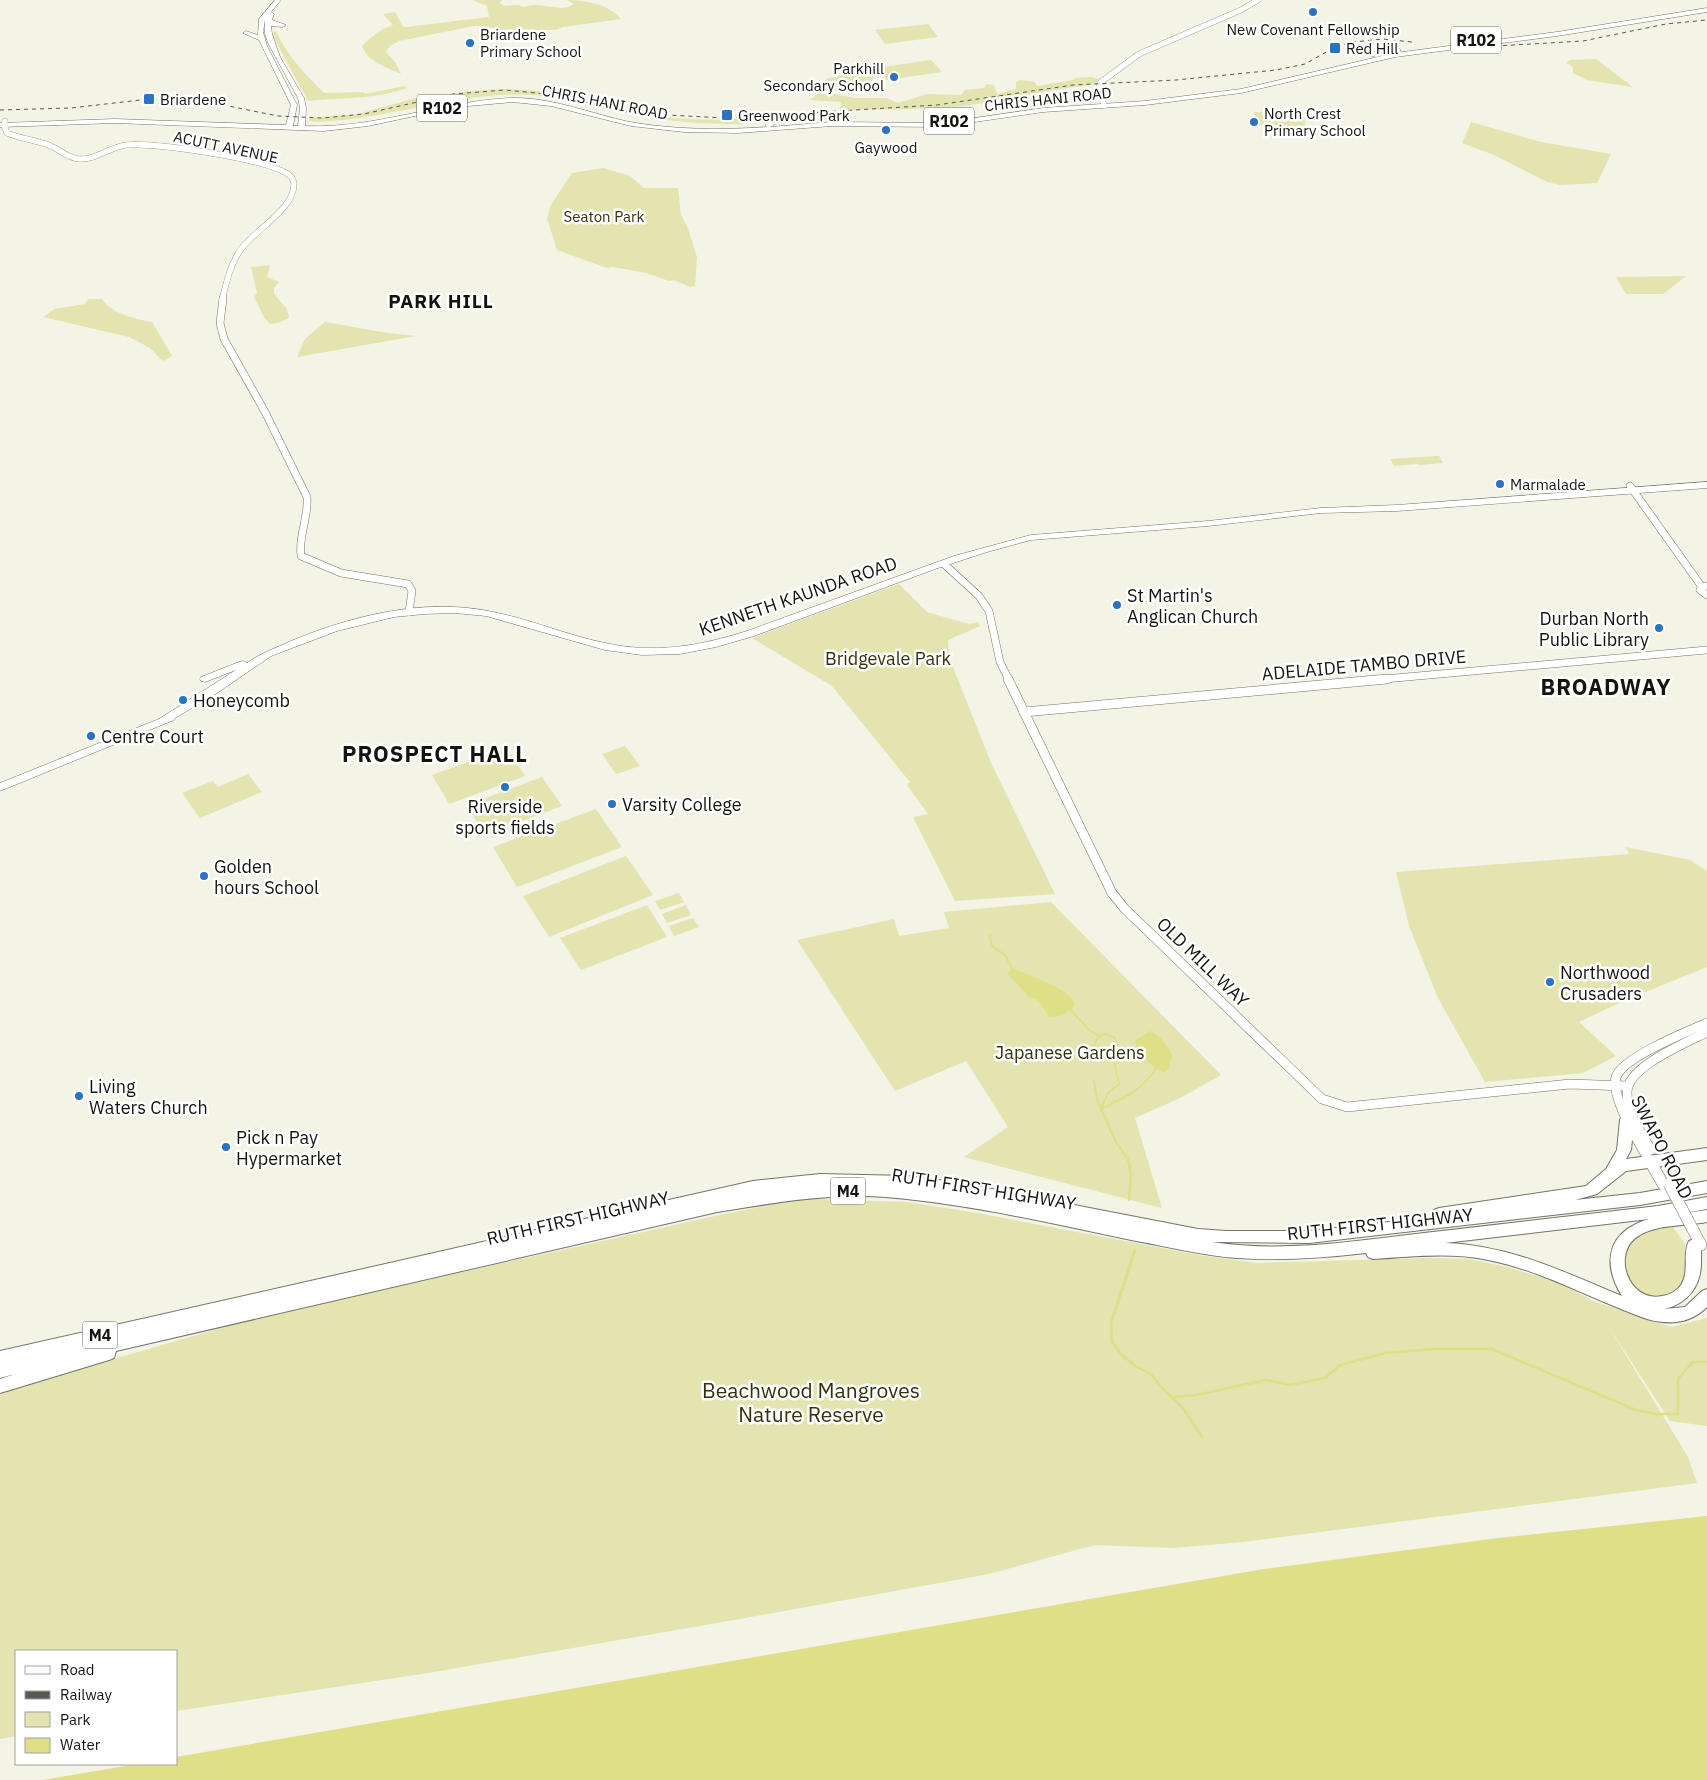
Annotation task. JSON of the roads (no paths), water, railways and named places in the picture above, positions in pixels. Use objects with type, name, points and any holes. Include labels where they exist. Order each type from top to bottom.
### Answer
[{"type":"highway","points":[[1334,1234],[1396,1221],[1513,1202],[1585,1193],[1600,1186],[1612,1172],[1624,1150],[1627,1120]]},
{"type":"highway","points":[[1612,1172],[1624,1165],[1707,1154]]},
{"type":"highway","name":"RUTH FIRST HIGHWAY","points":[[4,1357],[717,1194],[753,1187],[820,1180],[879,1180],[935,1184],[1207,1236],[1278,1239],[1640,1199],[1683,1193],[1707,1187]]},
{"type":"highway","name":"RUTH FIRST HIGHWAY","points":[[0,1371],[755,1198],[821,1192],[885,1191],[925,1195],[1196,1246],[1236,1252],[1278,1254],[1344,1249],[1658,1212],[1707,1203]]},
{"type":"highway","points":[[1701,1249],[1697,1280],[1692,1291],[1680,1302],[1666,1305],[1648,1301],[1634,1294],[1621,1279],[1617,1265],[1619,1251],[1624,1240],[1633,1232],[1649,1226],[1707,1216]]},
{"type":"highway","points":[[1278,1254],[1340,1255],[1444,1250],[1486,1253],[1537,1268],[1641,1310],[1666,1316],[1689,1312],[1707,1296]]},
{"type":"highway","points":[[0,1386],[231,1317]]},
{"type":"main road","points":[[278,0],[266,12],[260,23],[294,105],[290,126]]},
{"type":"main road","points":[[284,0],[274,9],[268,20],[265,37],[301,98],[303,108],[301,126]]},
{"type":"main road","name":"CHRIS HANI ROAD","points":[[497,101],[544,98],[607,113],[664,123],[708,126],[768,124],[940,125],[1105,101],[1120,101],[1258,83],[1372,55],[1382,50],[1382,46],[1398,50],[1562,30],[1707,6]]},
{"type":"main road","name":"CHRIS HANI ROAD","points":[[3,129],[15,125],[115,121],[348,127],[461,101],[543,102],[631,124],[676,130],[726,132],[843,120],[937,122],[1044,106],[1241,90],[1373,59],[1420,51],[1557,34],[1707,10]]},
{"type":"main road","points":[[246,33],[265,37],[280,27],[268,20]]},
{"type":"main road","points":[[1293,79],[1318,80],[1324,71]]},
{"type":"main road","name":"CHRIS HANI ROAD","points":[[3,129],[116,117],[290,126]]},
{"type":"main road","points":[[768,124],[780,119]]},
{"type":"main road","points":[[793,119],[806,124]]},
{"type":"main road","points":[[796,131],[806,124]]},
{"type":"main road","name":"KENNETH KAUNDA ROAD","points":[[0,786],[203,705],[226,690],[251,666],[277,652],[348,624],[409,612],[460,611],[490,614],[516,620],[589,644],[632,651],[660,652],[692,649],[725,642],[756,632],[944,564],[1010,542],[1030,538],[1245,520],[1279,521],[1332,518],[1376,514],[1397,508],[1707,483]]},
{"type":"main road","points":[[205,680],[238,665],[251,666]]},
{"type":"street","points":[[1105,101],[1104,85],[1107,77],[1139,54],[1241,10],[1258,0]]},
{"type":"street","name":"ACUTT AVENUE","points":[[3,129],[17,138],[46,145],[80,159],[125,145],[167,147],[236,159],[284,172],[291,177],[294,187],[287,201],[246,242],[232,264],[220,314],[220,323],[227,343],[307,497],[308,506],[302,530],[301,556],[306,560],[341,573],[408,584],[412,591],[409,612]]},
{"type":"street","points":[[1635,488],[1705,585],[1701,592],[1707,595]]},
{"type":"street","name":"OLD MILL WAY","points":[[944,564],[986,605],[991,617],[997,653],[1112,892],[1125,909],[1322,1099],[1347,1107],[1570,1084],[1627,1086]]},
{"type":"street","name":"ADELAIDE TAMBO DRIVE","points":[[1024,712],[1707,650]]},
{"type":"street","name":"SWAPO ROAD","points":[[1701,1249],[1666,1184],[1627,1120],[1616,1085],[1616,1076],[1628,1062],[1707,1023]]},
{"type":"street","name":"SWAPO ROAD","points":[[1653,1162],[1634,1118],[1627,1086],[1637,1072],[1646,1065],[1707,1032]]},
{"type":"water","points":[[1012,968],[1057,987],[1071,998],[1075,1004],[1064,1014],[1057,1017],[1049,1017],[1039,1001],[1029,997],[1008,974]]},
{"type":"water","points":[[1150,1031],[1163,1041],[1172,1055],[1168,1070],[1164,1073],[1146,1060],[1136,1045],[1135,1040]]},
{"type":"water","points":[[1707,1516],[1707,1780],[43,1780],[131,1765],[178,1765],[178,1757],[1264,1569],[1498,1538]]},
{"type":"waterway","points":[[990,935],[992,946],[1005,955],[1012,968]]},
{"type":"waterway","points":[[1071,1010],[1089,1030],[1099,1036]]},
{"type":"waterway","points":[[1099,1036],[1104,1034],[1114,1037],[1116,1043],[1114,1060],[1119,1084],[1107,1094],[1102,1107]]},
{"type":"waterway","points":[[1090,1053],[1099,1036]]},
{"type":"waterway","points":[[1101,1109],[1139,1088],[1156,1068]]},
{"type":"waterway","points":[[1094,1080],[1097,1100],[1101,1109]]},
{"type":"waterway","points":[[1101,1109],[1116,1142],[1128,1159],[1129,1165]]},
{"type":"waterway","points":[[1129,1163],[1131,1174],[1129,1200]]},
{"type":"waterway","points":[[1135,1250],[1111,1323],[1112,1342],[1120,1353],[1135,1366],[1151,1374],[1171,1397]]},
{"type":"waterway","points":[[1171,1397],[1196,1395],[1266,1380],[1290,1385],[1325,1378],[1340,1365],[1386,1353],[1434,1349],[1492,1349],[1636,1410],[1656,1414],[1678,1414],[1678,1379],[1693,1362],[1707,1362]]},
{"type":"waterway","points":[[1171,1397],[1183,1408],[1202,1437]]},
{"type":"railway","points":[[1479,47],[1583,41],[1666,24],[1707,20]]},
{"type":"railway","points":[[0,110],[71,108],[158,98],[184,97],[278,116],[323,118],[364,114],[453,94],[505,90],[557,95],[631,113],[724,118],[937,105],[1073,85],[1176,80],[1276,70],[1305,64],[1335,47],[1354,42],[1383,39],[1412,42]]},
{"type":"place","name":"New Covenant Fellowship","points":[[1313,12]]},
{"type":"place","name":"Briardene Primary School","points":[[470,43]]},
{"type":"place","name":"Red Hill","points":[[1335,48]]},
{"type":"place","name":"Parkhill Secondary School","points":[[894,77]]},
{"type":"place","name":"Briardene","points":[[149,99]]},
{"type":"place","name":"Greenwood Park","points":[[727,115]]},
{"type":"place","name":"North Crest Primary School","points":[[1254,122]]},
{"type":"place","name":"Gaywood","points":[[886,130]]},
{"type":"place","name":"Marmalade","points":[[1500,484]]},
{"type":"place","name":"St Martin's Anglican Church","points":[[1117,605]]},
{"type":"place","name":"Durban North Public Library","points":[[1659,628]]},
{"type":"place","name":"Honeycomb","points":[[183,700]]},
{"type":"place","name":"Centre Court","points":[[91,736]]},
{"type":"place","name":"Riverside sports fields","points":[[505,787]]},
{"type":"place","name":"Varsity College","points":[[612,804]]},
{"type":"place","name":"Golden hours School","points":[[204,876]]},
{"type":"place","name":"Northwood Crusaders","points":[[1550,982]]},
{"type":"place","name":"Living Waters Church","points":[[79,1096]]},
{"type":"place","name":"Pick n Pay Hypermarket","points":[[226,1147]]},
{"type":"district","name":"PARK HILL","points":[[441,301]]},
{"type":"district","name":"BROADWAY","points":[[1606,686]]},
{"type":"district","name":"PROSPECT HALL","points":[[435,753]]},
{"type":"park label","name":"Seaton Park","points":[[604,216]]},
{"type":"park label","name":"Bridgevale Park","points":[[888,658]]},
{"type":"park label","name":"Japanese Gardens","points":[[1070,1052]]},
{"type":"park label","name":"Beachwood Mangroves Nature Reserve","points":[[811,1402]]}]
